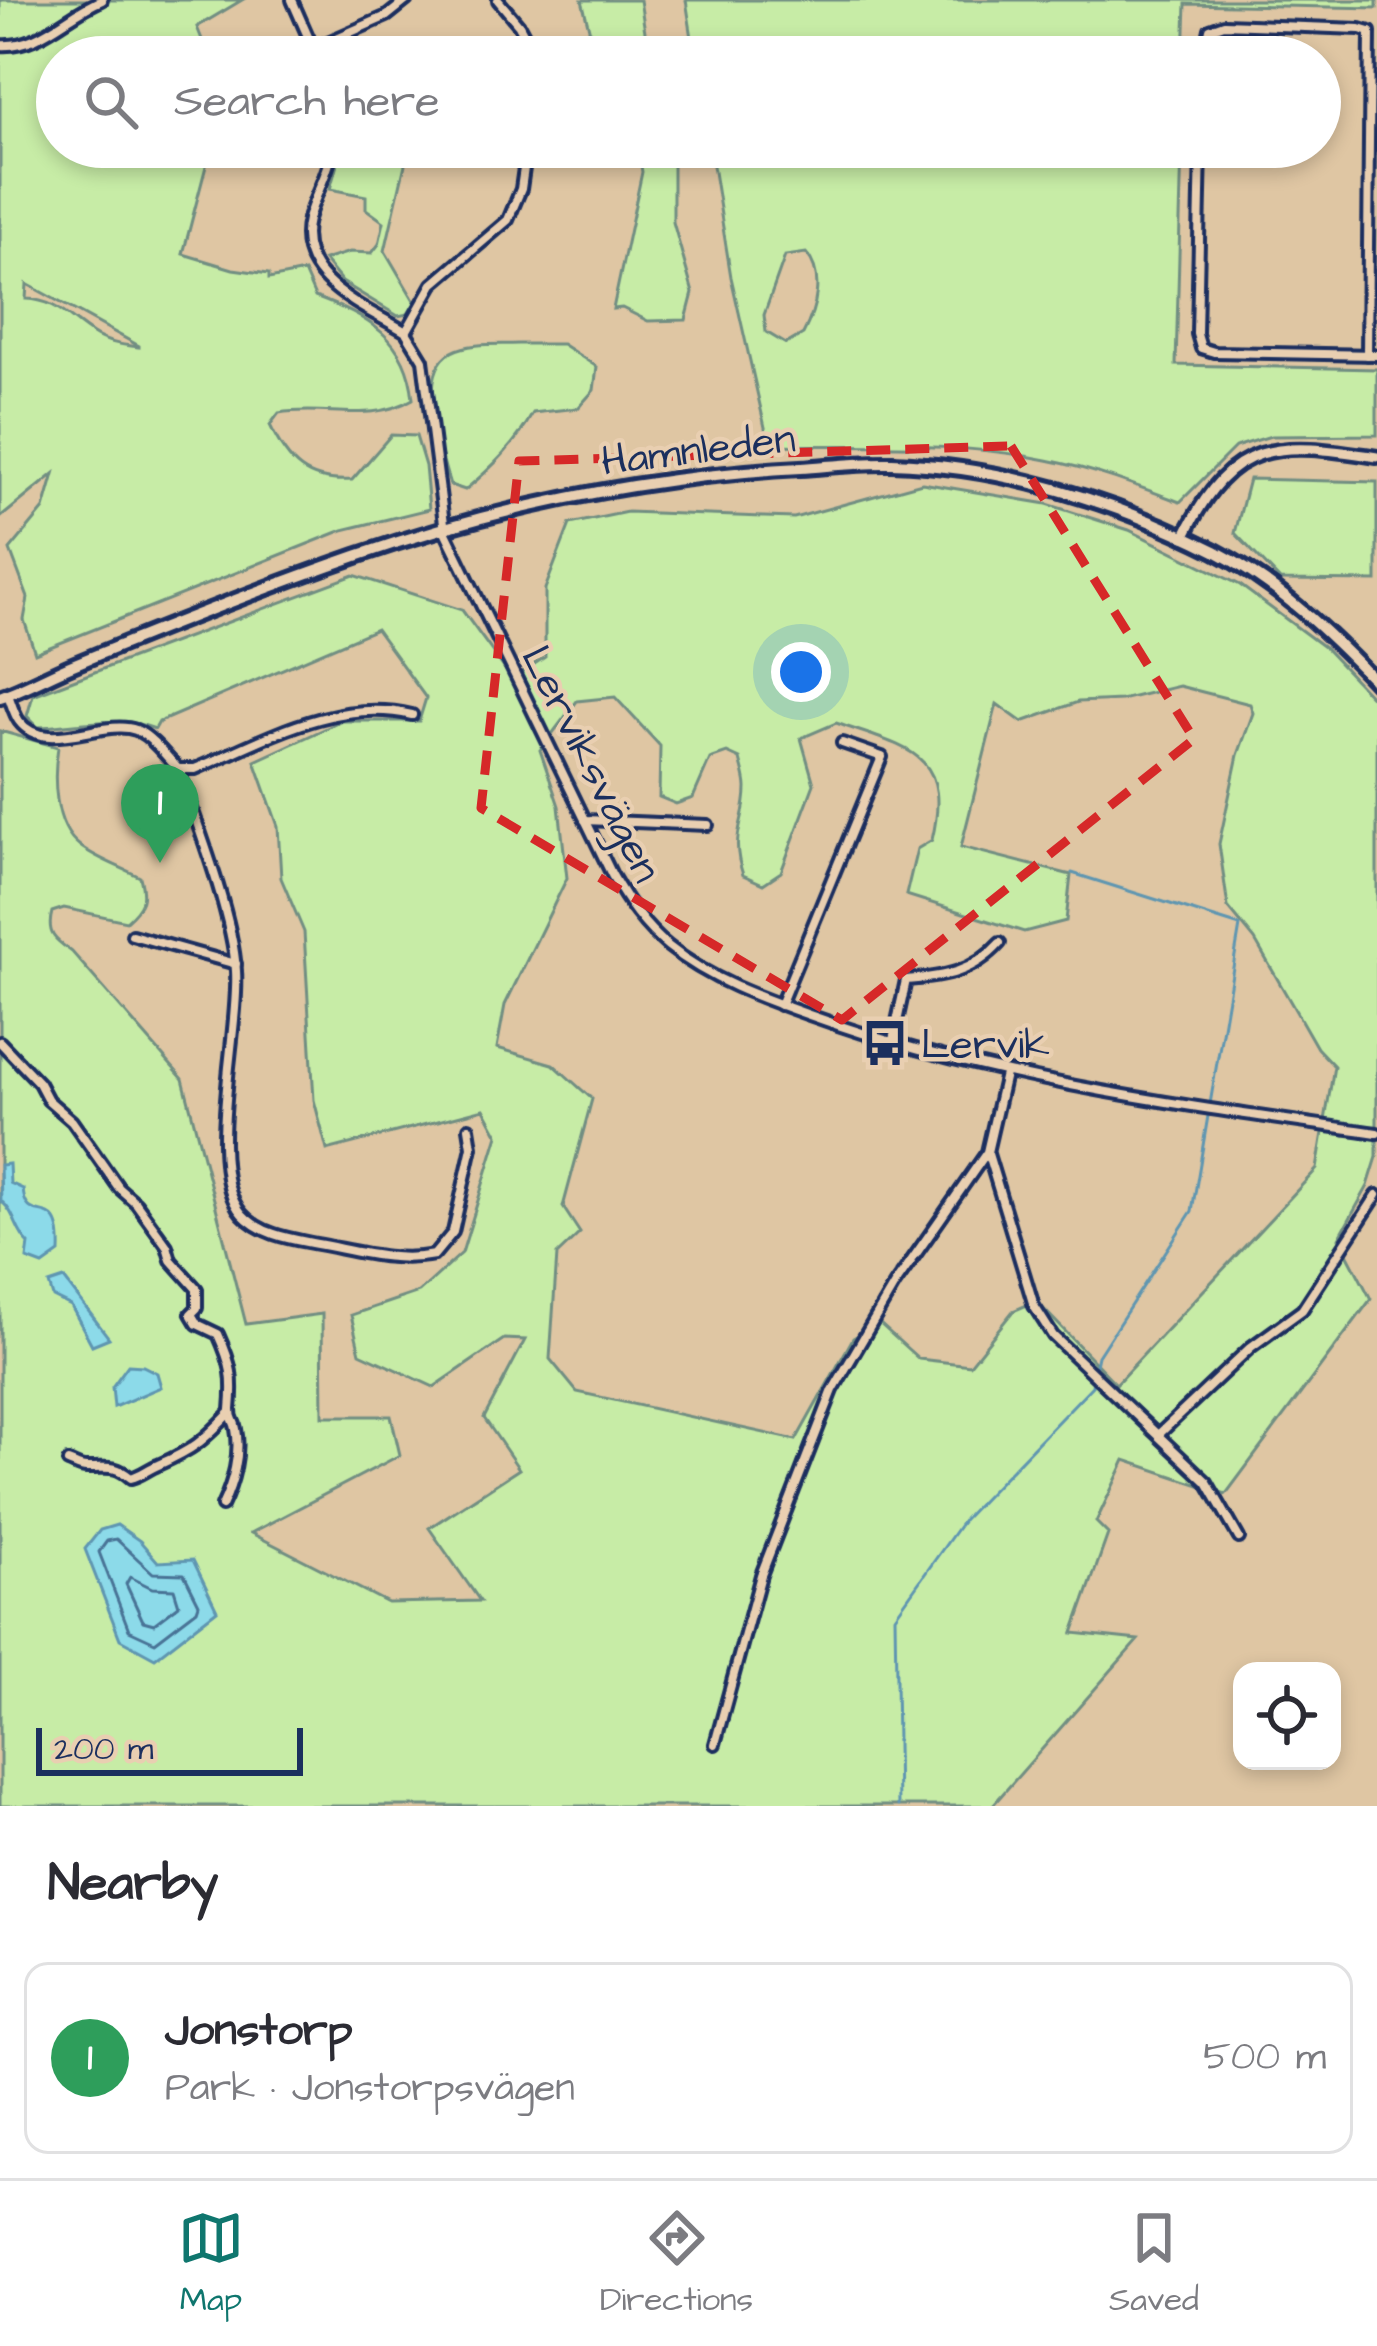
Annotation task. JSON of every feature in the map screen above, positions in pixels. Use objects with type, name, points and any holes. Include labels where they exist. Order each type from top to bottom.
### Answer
[{"type":"main road","name":"Hamnleden","points":[[4,696],[74,664],[358,556],[445,531],[572,498],[690,475],[891,463],[1006,478],[1107,505],[1184,537],[1272,588],[1331,635],[1377,683]]},
{"type":"street","points":[[39,36],[102,0]]},
{"type":"street","points":[[292,0],[308,36]]},
{"type":"street","points":[[348,36],[407,0]]},
{"type":"street","points":[[498,0],[525,36]]},
{"type":"street","points":[[1201,168],[1197,334],[1201,347],[1214,352],[1372,355],[1370,32],[1224,24],[1210,28],[1208,36]]},
{"type":"street","points":[[0,45],[36,38]]},
{"type":"street","points":[[329,168],[307,224],[308,250],[332,287],[406,332],[433,284],[516,209],[523,168]]},
{"type":"street","name":"Lerviksvägen","points":[[406,332],[423,360],[445,531],[630,906],[670,948],[714,976],[780,1005],[892,1045],[1005,1074],[1377,1133]]},
{"type":"street","points":[[1184,537],[1226,473],[1255,455],[1305,447],[1377,457]]},
{"type":"street","points":[[4,696],[19,722],[32,731],[81,734],[115,725],[141,732],[178,769],[236,964],[235,1039],[223,1168],[231,1197],[244,1216],[278,1237],[393,1258],[434,1256],[453,1232],[472,1147],[470,1128]]},
{"type":"street","points":[[178,769],[195,769],[333,712],[389,709],[412,715]]},
{"type":"street","points":[[780,1005],[882,758],[842,743]]},
{"type":"street","points":[[585,820],[709,825]]},
{"type":"street","points":[[132,935],[236,964]]},
{"type":"street","points":[[892,1045],[906,980],[934,979],[970,968],[1000,943]]},
{"type":"street","points":[[0,1042],[39,1083],[48,1100],[72,1120],[119,1188],[136,1202],[167,1246],[171,1260],[197,1289],[197,1308],[191,1314],[197,1324],[218,1334],[235,1379],[230,1413],[236,1430],[236,1457],[232,1486],[222,1506]]},
{"type":"street","points":[[715,1744],[761,1575],[809,1451],[856,1346],[987,1152],[1005,1074]]},
{"type":"street","points":[[987,1152],[1034,1306],[1053,1336],[1207,1482],[1239,1538]]},
{"type":"street","points":[[1159,1434],[1251,1347],[1302,1310],[1377,1195]]},
{"type":"street","points":[[68,1462],[83,1469],[102,1464],[120,1468],[131,1478],[141,1475],[189,1453],[230,1413]]},
{"type":"highlighted area","points":[[1011,446],[1194,739],[842,1020],[481,808],[519,461]]},
{"type":"green space","points":[[0,0],[242,0],[197,27],[201,36],[36,36],[36,168],[206,168],[183,254],[269,274],[269,279],[304,272],[315,297],[382,332],[403,360],[409,378],[413,399],[381,411],[279,413],[270,425],[277,439],[292,460],[311,474],[352,480],[391,435],[416,436],[425,466],[429,509],[343,530],[35,653],[24,620],[28,598],[10,550],[44,509],[54,474],[0,518]],"holes":[[[27,284],[139,347],[104,340],[54,306],[26,299]]]},
{"type":"green space","points":[[582,0],[640,0],[646,36],[591,36]]},
{"type":"green space","points":[[686,0],[1377,0],[1377,8],[1186,4],[1185,36],[692,36]]},
{"type":"green space","points":[[336,168],[404,168],[385,251],[415,302],[408,314],[398,316],[342,282],[324,260],[350,252],[372,253],[384,222],[366,209],[366,196],[330,189]]},
{"type":"green space","points":[[641,168],[673,168],[673,222],[693,293],[686,320],[648,321],[622,308],[613,309]]},
{"type":"green space","points":[[713,168],[1181,168],[1176,365],[1377,369],[1377,435],[1271,436],[1235,447],[1180,502],[1081,468],[1013,454],[909,446],[769,445],[731,277]],"holes":[[[806,253],[815,271],[812,314],[803,334],[786,344],[766,332],[764,315],[785,256]]]},
{"type":"green space","points":[[562,344],[597,367],[594,390],[578,408],[533,413],[511,445],[465,490],[450,485],[434,414],[435,376],[441,362],[468,347]]},
{"type":"green space","points":[[1249,479],[1377,482],[1377,581],[1280,580],[1235,533]]},
{"type":"green space","points":[[922,483],[1047,504],[1129,530],[1240,585],[1325,648],[1377,703],[1377,1157],[1368,1186],[1339,1238],[1371,1299],[1226,1494],[1125,1460],[1096,1522],[1108,1534],[1073,1633],[1138,1640],[992,1806],[0,1806],[0,731],[58,747],[57,800],[64,826],[80,846],[140,877],[142,902],[126,921],[64,908],[52,912],[51,931],[183,1079],[246,1324],[322,1314],[323,1416],[391,1416],[400,1455],[251,1533],[388,1603],[480,1601],[429,1528],[519,1469],[484,1418],[525,1340],[504,1339],[434,1387],[360,1353],[351,1315],[419,1292],[462,1253],[498,1135],[484,1109],[327,1150],[314,1100],[304,932],[281,878],[278,826],[255,761],[342,721],[419,721],[426,698],[376,629],[159,722],[155,729],[112,722],[38,727],[27,716],[33,695],[354,575],[462,610],[512,679],[545,657],[545,589],[570,524],[627,512],[794,518]],"holes":[[[1179,686],[1250,704],[1253,713],[1238,755],[1219,844],[1228,907],[1255,940],[1317,1048],[1334,1066],[1317,1169],[1116,1384],[1036,1301],[1013,1311],[970,1365],[919,1359],[879,1323],[853,1338],[796,1440],[577,1392],[550,1359],[557,1255],[580,1233],[563,1207],[592,1099],[553,1064],[497,1048],[505,1005],[567,878],[559,806],[540,750],[577,701],[615,697],[660,746],[659,797],[676,804],[693,798],[710,759],[727,753],[740,759],[746,788],[739,861],[743,875],[763,884],[781,872],[814,784],[801,738],[836,723],[903,748],[929,770],[937,810],[932,840],[917,849],[906,895],[1024,932],[1066,921],[1071,875],[961,847],[997,704],[1022,722],[1078,702],[1121,700]]]},
{"type":"water","points":[[9,1164],[10,1183],[23,1189],[30,1208],[56,1221],[60,1253],[43,1265],[27,1259],[29,1244],[1,1201],[0,1165]]},
{"type":"water","points":[[64,1279],[109,1338],[92,1345],[71,1306],[53,1297],[49,1284]]},
{"type":"water","points":[[128,1365],[157,1373],[161,1387],[114,1407],[112,1387]]},
{"type":"water","points":[[117,1525],[158,1562],[193,1560],[217,1610],[155,1658],[120,1639],[85,1549],[100,1530]]},
{"type":"waterway","points":[[1072,873],[1240,926],[1192,1211],[1098,1356],[1095,1370]]},
{"type":"waterway","points":[[898,1806],[895,1616],[964,1519],[1092,1386],[1093,1379]]},
{"type":"place","name":"Jonstorp","points":[[160,863]]},
{"type":"place","name":"Lervik","points":[[885,1043]]}]
